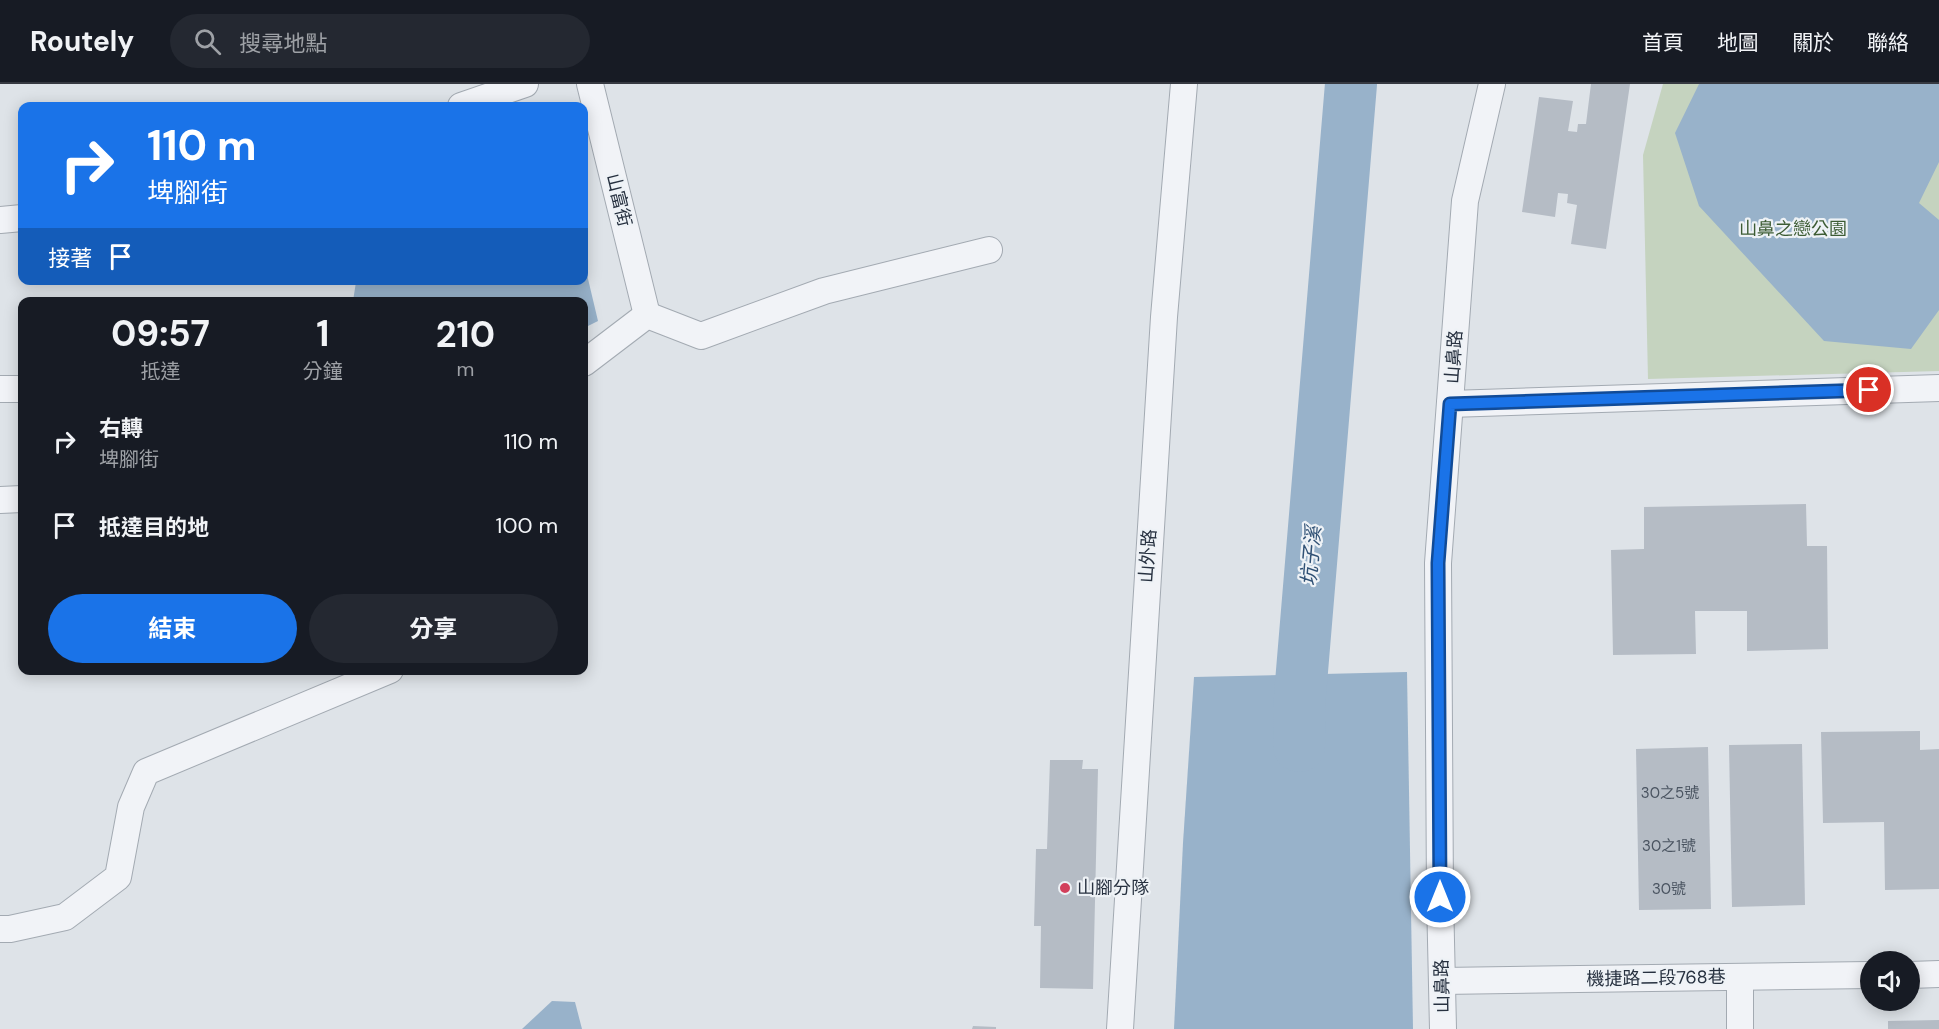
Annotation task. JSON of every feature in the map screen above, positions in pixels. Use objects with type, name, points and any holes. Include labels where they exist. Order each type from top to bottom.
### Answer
[{"type":"street","points":[[473,102],[525,84]]},
{"type":"street","name":"山富街","points":[[590,84],[647,315]]},
{"type":"street","name":"山外路","points":[[1120,1029],[1164,317],[1184,84]]},
{"type":"street","name":"山鼻路","points":[[1443,1029],[1438,563],[1465,201],[1492,84]]},
{"type":"street","points":[[0,220],[18,218]]},
{"type":"street","points":[[588,360],[647,315],[701,336],[824,291],[989,250]]},
{"type":"street","points":[[1450,404],[1939,388]]},
{"type":"street","points":[[0,389],[18,389]]},
{"type":"street","points":[[0,500],[18,499]]},
{"type":"street","points":[[0,929],[10,929],[65,917],[118,878],[132,807],[146,772],[378,675]]},
{"type":"street","points":[[1920,975],[1939,974]]},
{"type":"street","name":"機捷路二段768巷","points":[[1442,981],[1860,975]]},
{"type":"street","points":[[1740,978],[1740,1029]]},
{"type":"green space","name":"山鼻之戀公園","points":[[1663,84],[1939,84],[1939,371],[1648,379],[1643,155]]},
{"type":"water","name":"山鼻之戀公園","points":[[1699,84],[1939,84],[1939,162],[1919,203],[1939,220],[1939,310],[1911,349],[1824,341],[1699,206],[1675,133]]},
{"type":"water","points":[[588,279],[598,321],[588,326],[588,297],[354,297],[356,285],[588,285]]},
{"type":"water","points":[[1407,672],[1413,1029],[1174,1029],[1194,677]]},
{"type":"water","points":[[552,1001],[575,1002],[582,1029],[522,1029]]},
{"type":"building","points":[[1591,84],[1630,84],[1606,249],[1571,244],[1577,205],[1567,203],[1568,194],[1558,193],[1555,217],[1522,212],[1539,97],[1573,101],[1568,131],[1577,132],[1578,124],[1586,124]]},
{"type":"building","points":[[1806,504],[1807,546],[1827,546],[1828,649],[1747,651],[1747,611],[1695,611],[1696,654],[1613,655],[1611,550],[1644,549],[1644,507]]},
{"type":"building","points":[[1920,731],[1920,750],[1939,749],[1939,889],[1885,890],[1884,822],[1823,823],[1821,732]]},
{"type":"building","points":[[1802,744],[1805,905],[1732,907],[1729,745]]},
{"type":"building","points":[[1708,747],[1711,909],[1639,910],[1636,749]]},
{"type":"building","name":"山腳分隊","points":[[1050,760],[1083,760],[1082,769],[1098,769],[1093,989],[1040,988],[1041,926],[1034,926],[1036,849],[1047,849]]},
{"type":"building","points":[[1939,1020],[1939,1029],[1888,1029],[1888,1021]]},
{"type":"building","points":[[973,1026],[996,1027],[996,1029],[972,1029]]},
{"type":"waterway","name":"坑子溪","points":[[1299,746],[1300,695],[1351,84]]},
{"type":"place","name":"山腳分隊","points":[[1065,888]]},
{"type":"route","points":[[1440,897],[1438,563],[1450,404],[1869,390]]}]
